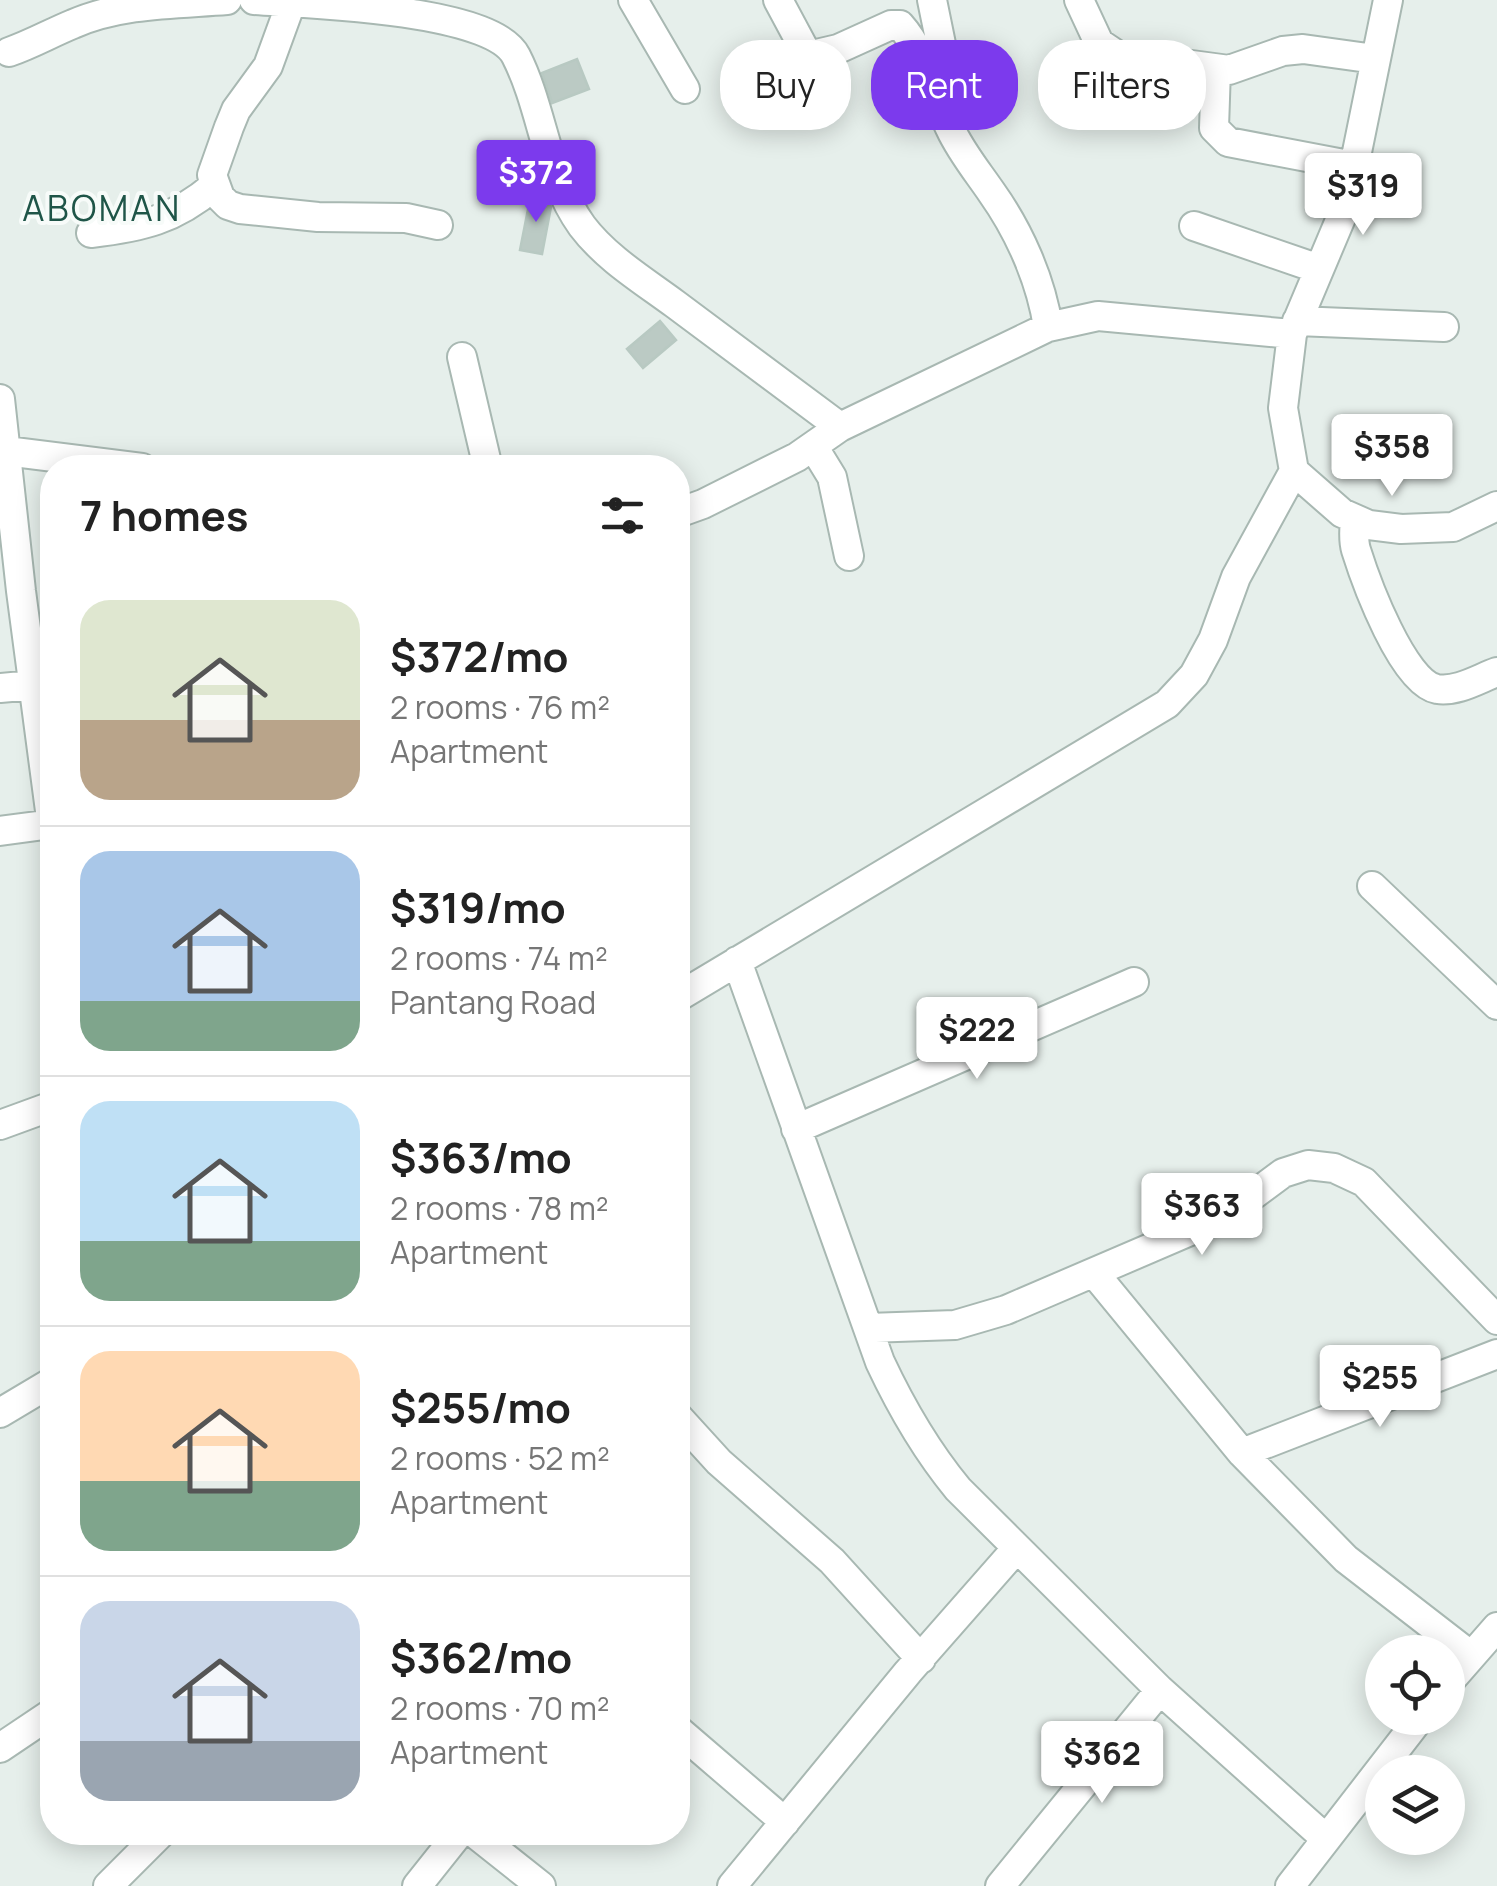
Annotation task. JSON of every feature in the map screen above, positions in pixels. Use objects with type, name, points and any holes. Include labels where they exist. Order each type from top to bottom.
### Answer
[{"type":"street","points":[[9,52],[45,40],[75,12],[227,0]]},
{"type":"street","points":[[254,0],[385,5],[501,38],[516,56],[559,178],[582,226],[620,263],[840,428]]},
{"type":"street","points":[[633,0],[686,89]]},
{"type":"street","points":[[778,0],[808,56],[838,49],[891,24],[900,25],[909,40]]},
{"type":"street","points":[[932,0],[940,40]]},
{"type":"street","points":[[1079,0],[1097,40]]},
{"type":"street","points":[[690,989],[1167,704],[1194,675],[1213,640],[1236,577],[1294,471],[1283,408],[1295,328],[1346,206],[1388,0]]},
{"type":"street","points":[[291,2],[268,66],[236,110],[212,175],[214,186],[228,205],[240,209],[318,217],[406,218],[438,226]]},
{"type":"street","points":[[1206,67],[1240,68],[1283,51],[1304,49],[1375,59]]},
{"type":"street","points":[[1216,68],[1214,128],[1228,142],[1354,166]]},
{"type":"street","points":[[951,130],[967,160],[995,196],[1043,292],[1048,327]]},
{"type":"street","points":[[91,233],[139,228],[181,212],[214,186]]},
{"type":"street","points":[[1194,226],[1319,269]]},
{"type":"street","points":[[690,508],[813,446],[840,428],[1048,327],[1098,316],[1295,328],[1444,327]]},
{"type":"street","points":[[462,357],[485,455]]},
{"type":"street","points":[[0,399],[3,452],[40,733]]},
{"type":"street","points":[[813,446],[832,477],[849,556]]},
{"type":"street","points":[[3,452],[40,456]]},
{"type":"street","points":[[1294,471],[1342,513],[1369,526],[1453,527],[1497,506]]},
{"type":"street","points":[[1355,518],[1356,550],[1399,654],[1422,682],[1434,689],[1455,689],[1497,672]]},
{"type":"street","points":[[0,688],[33,685]]},
{"type":"street","points":[[0,831],[40,819]]},
{"type":"street","points":[[1372,886],[1497,1005]]},
{"type":"street","points":[[738,960],[880,1362],[929,1454],[958,1489],[1160,1690],[1325,1838]]},
{"type":"street","points":[[796,1128],[1134,982]]},
{"type":"street","points":[[0,1125],[40,1110]]},
{"type":"street","points":[[868,1328],[955,1325],[1006,1310],[1225,1216],[1283,1173],[1308,1165],[1334,1168],[1364,1182],[1497,1320]]},
{"type":"street","points":[[1095,1274],[1242,1453],[1346,1559],[1470,1655]]},
{"type":"street","points":[[1242,1453],[1497,1354]]},
{"type":"street","points":[[0,1414],[40,1389]]},
{"type":"street","points":[[690,1430],[718,1462],[832,1560],[921,1659]]},
{"type":"street","points":[[732,1886],[1017,1548]]},
{"type":"street","points":[[1465,1662],[1497,1627]]},
{"type":"street","points":[[1000,1886],[1160,1690]]},
{"type":"street","points":[[0,1748],[40,1720]]},
{"type":"street","points":[[1290,1886],[1407,1735]]},
{"type":"street","points":[[690,1740],[785,1822]]},
{"type":"street","points":[[108,1886],[149,1845]]},
{"type":"street","points":[[417,1886],[450,1845]]},
{"type":"street","points":[[489,1845],[542,1886]]},
{"type":"building","points":[[577,59],[589,89],[552,103],[542,73]]},
{"type":"building","points":[[531,194],[546,197],[551,207],[542,254],[520,250]]},
{"type":"building","points":[[660,321],[676,340],[643,368],[627,349]]},
{"type":"district","name":"ABOMAN","points":[[102,208]]}]
